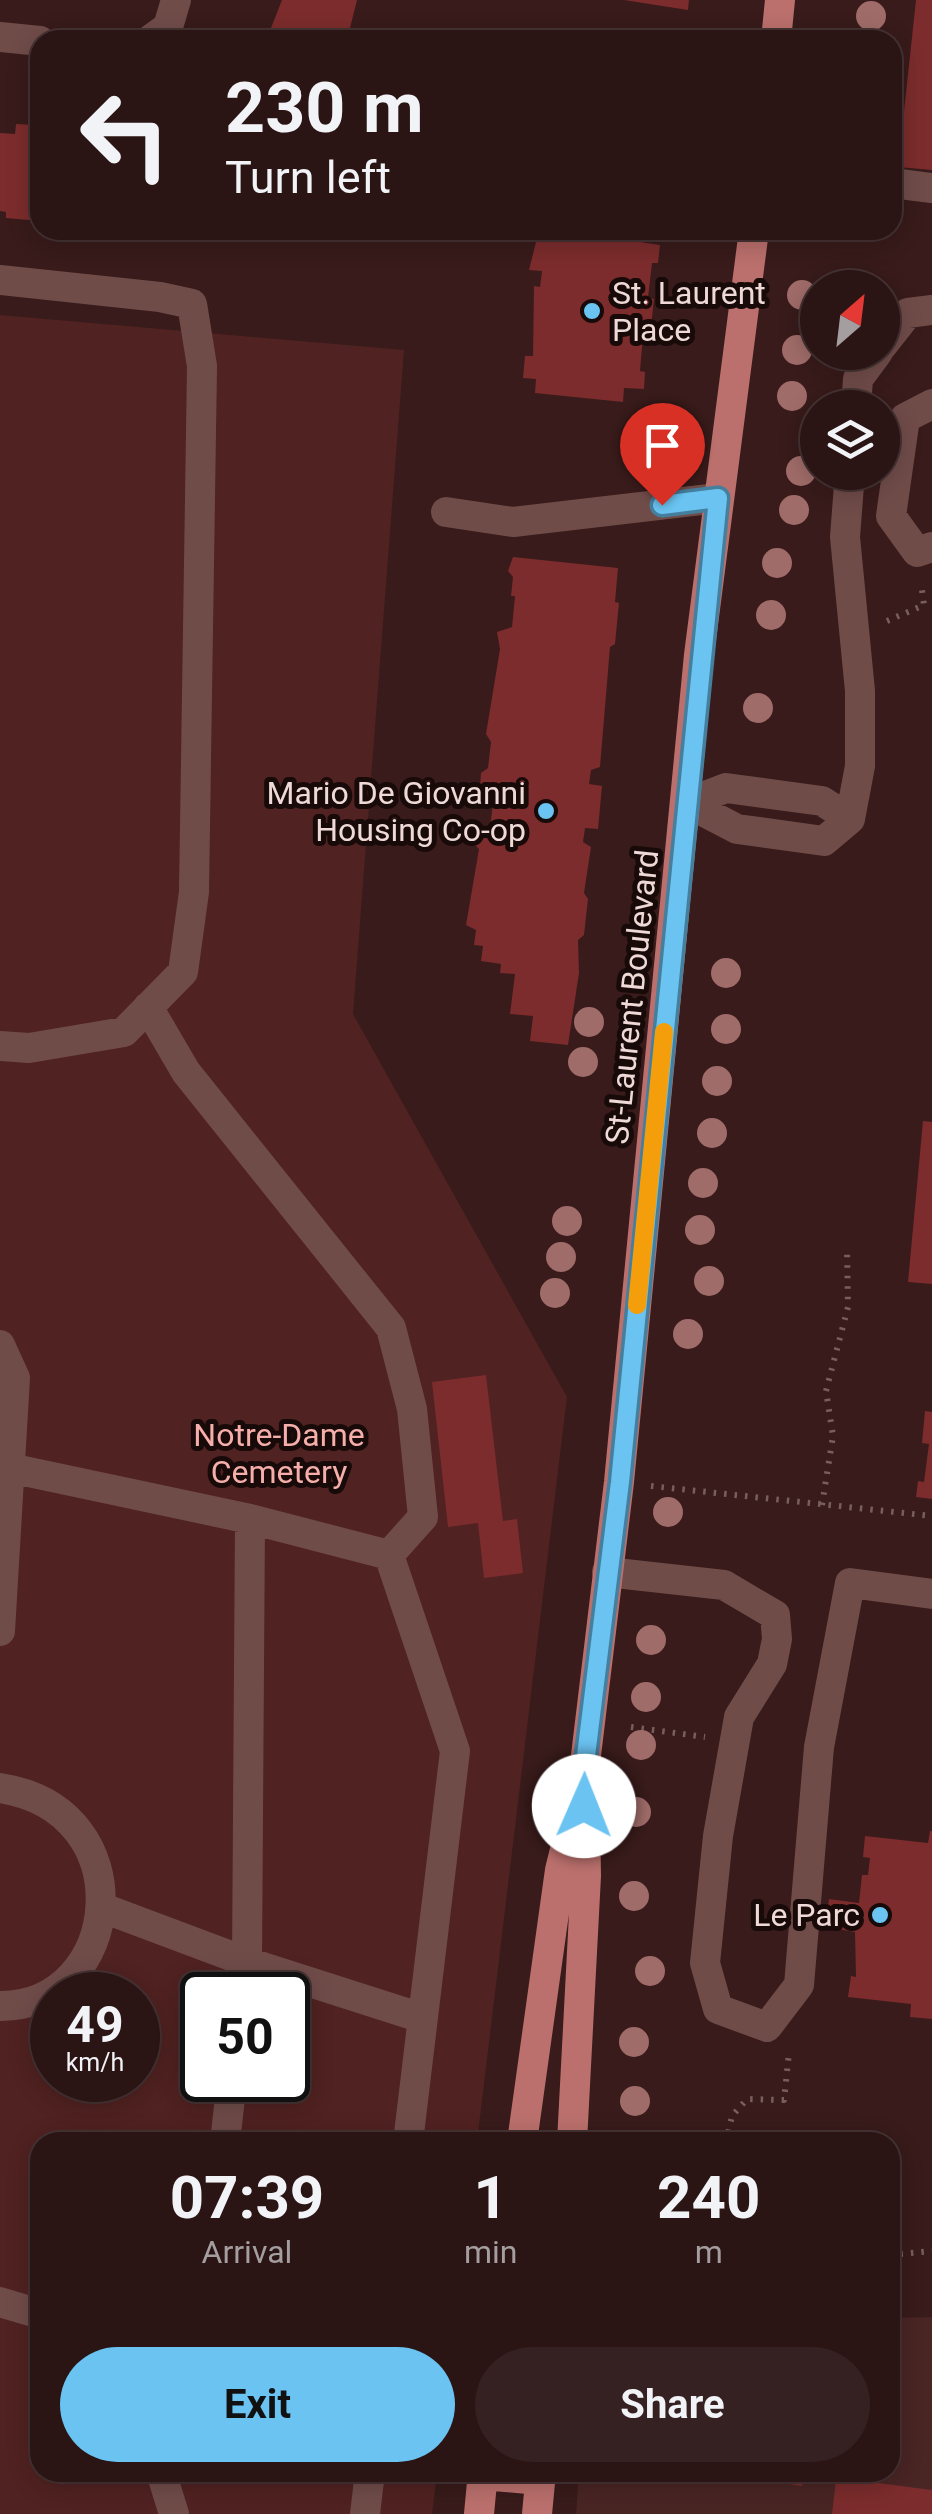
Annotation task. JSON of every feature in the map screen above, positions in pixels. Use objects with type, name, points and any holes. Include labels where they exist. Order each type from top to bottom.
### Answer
[{"type":"main road","points":[[777,30],[780,0]]},
{"type":"main road","name":"St-Laurent Boulevard","points":[[523,2132],[560,1870],[584,1772],[620,1482],[718,498],[753,240]]},
{"type":"main road","name":"St-Laurent Boulevard","points":[[573,2132],[586,1876],[584,1772]]},
{"type":"main road","points":[[479,2514],[482,2482]]},
{"type":"main road","points":[[537,2514],[540,2482]]},
{"type":"street","points":[[164,30],[176,0]]},
{"type":"street","points":[[0,37],[30,39]]},
{"type":"street","points":[[902,184],[932,188]]},
{"type":"street","points":[[0,280],[160,296],[192,304],[202,366],[194,892],[183,972],[124,1032],[30,1048],[0,1046]]},
{"type":"street","points":[[900,323],[908,313],[932,310]]},
{"type":"street","points":[[932,404],[905,418],[891,516],[917,552],[932,547]]},
{"type":"street","points":[[687,803],[726,788],[822,801],[850,819],[860,766],[860,691],[845,537],[849,490]]},
{"type":"street","points":[[446,512],[513,522],[718,498]]},
{"type":"street","points":[[148,1008],[186,1072],[392,1328],[412,1409],[424,1517],[389,1555]]},
{"type":"street","points":[[0,1345],[15,1378],[6,1468],[0,1631]]},
{"type":"street","points":[[6,1468],[250,1519],[389,1555]]},
{"type":"street","points":[[246,1972],[250,1519]]},
{"type":"street","points":[[389,1555],[454,1751],[409,2132]]},
{"type":"street","points":[[607,1572],[724,1586],[775,1616],[777,1640],[772,1664],[739,1717],[718,1836],[705,1963],[718,2008],[767,2028],[799,1985],[819,1747],[850,1583],[932,1594]]},
{"type":"street","points":[[0,1788],[29,1793],[61,1810],[86,1838],[100,1871],[103,1908],[93,1943],[72,1974],[46,1994],[0,2006]]},
{"type":"street","points":[[103,1908],[247,1962],[422,2018]]},
{"type":"street","points":[[226,2132],[230,2102]]},
{"type":"street","points":[[0,2302],[30,2311]]},
{"type":"street","points":[[165,2482],[176,2514]]},
{"type":"street","points":[[176,2514],[182,2482]]},
{"type":"street","points":[[365,2514],[369,2482]]},
{"type":"path","points":[[822,1506],[833,1436],[826,1391],[848,1307],[847,1249]]},
{"type":"path","points":[[620,1482],[932,1516]]},
{"type":"path","points":[[728,2132],[732,2116],[748,2099],[784,2100],[790,2042],[767,2028]]},
{"type":"path","points":[[900,2254],[932,2251]]},
{"type":"shaded area","points":[[932,2317],[932,2514],[576,2514],[578,2482],[900,2482],[900,2318]]},
{"type":"green space","name":"Notre-Dame Cemetery","points":[[0,315],[404,350],[353,1014],[567,1397],[478,2132],[30,2132],[30,2482],[436,2482],[432,2514],[0,2514]]},
{"type":"building","points":[[282,0],[357,0],[350,30],[271,28]]},
{"type":"building","points":[[624,0],[689,0],[688,10]]},
{"type":"building","points":[[916,0],[932,0],[932,170],[902,167],[902,130]]},
{"type":"building","points":[[16,124],[30,125],[30,220],[6,218],[6,212],[0,211],[0,133],[15,134]]},
{"type":"building","name":"St. Laurent Place","points":[[536,240],[640,240],[660,245],[658,263],[652,263],[648,298],[654,299],[650,336],[643,335],[640,371],[645,372],[644,389],[624,388],[623,402],[535,393],[536,379],[523,378],[525,356],[533,356],[534,286],[540,287],[542,271],[529,270]]},
{"type":"building","name":"Mario De Giovanni Housing Co-op","points":[[513,557],[618,568],[615,602],[619,603],[615,644],[610,647],[600,767],[591,770],[589,784],[602,786],[598,829],[585,828],[583,842],[591,847],[584,893],[588,899],[584,935],[578,940],[579,973],[568,1045],[530,1041],[533,1016],[510,1014],[515,974],[500,973],[501,964],[481,961],[483,946],[474,945],[476,930],[466,925],[479,849],[474,844],[476,832],[490,828],[494,795],[480,789],[481,773],[488,768],[491,742],[486,734],[500,649],[497,632],[512,627],[515,596],[511,596],[513,577],[508,571]]},
{"type":"building","points":[[923,1121],[932,1122],[932,1284],[908,1282]]},
{"type":"building","points":[[486,1375],[503,1521],[517,1519],[523,1573],[484,1578],[478,1523],[448,1527],[432,1382]]},
{"type":"building","points":[[925,1411],[932,1412],[932,1499],[916,1497],[918,1481],[924,1482],[929,1444],[922,1443]]},
{"type":"building","name":"Le Parc","points":[[930,1831],[932,2019],[910,2017],[911,2004],[848,1997],[851,1976],[856,1977],[855,1932],[825,1927],[829,1899],[859,1903],[862,1875],[868,1875],[870,1858],[863,1857],[865,1836],[928,1843]]},
{"type":"building","points":[[836,2482],[878,2482],[932,2490],[932,2514],[832,2514]]},
{"type":"slow traffic","points":[[637,1305],[664,1032]]},
{"type":"place","name":"St. Laurent Place","points":[[592,311]]},
{"type":"place","name":"Mario De Giovanni Housing Co-op","points":[[546,811]]},
{"type":"place","name":"Le Parc","points":[[880,1915]]},
{"type":"route","points":[[584,1806],[584,1772],[620,1482],[699,656],[718,498],[662,505]]}]
